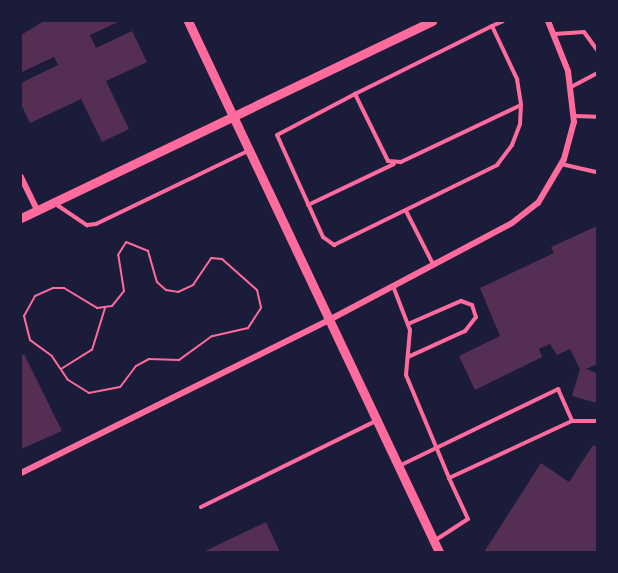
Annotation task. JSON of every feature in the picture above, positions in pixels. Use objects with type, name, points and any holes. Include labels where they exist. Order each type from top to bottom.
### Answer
[{"type":"street","points":[[188,21],[439,552]]},
{"type":"street","points":[[21,218],[432,21]]},
{"type":"street","points":[[21,473],[329,320],[512,223],[538,203],[561,164],[574,116],[571,87],[548,21]]},
{"type":"street","points":[[21,177],[37,210]]},
{"type":"lane","points":[[492,26],[517,79],[521,105],[520,124],[512,145],[497,165],[334,245],[323,237],[277,135],[355,94],[492,26],[503,21]]},
{"type":"lane","points":[[554,34],[584,33],[597,50]]},
{"type":"lane","points":[[571,87],[597,73]]},
{"type":"lane","points":[[355,94],[384,155],[394,163]]},
{"type":"lane","points":[[308,205],[521,105]]},
{"type":"lane","points":[[574,116],[597,117]]},
{"type":"lane","points":[[54,203],[87,225],[96,224],[249,151]]},
{"type":"lane","points":[[561,164],[597,172]]},
{"type":"lane","points":[[406,211],[433,264]]},
{"type":"lane","points":[[393,285],[408,324],[406,375],[435,448],[468,519],[434,541]]},
{"type":"lane","points":[[408,324],[461,301],[472,305],[476,317],[465,331],[408,357]]},
{"type":"lane","points":[[399,466],[558,389],[572,421]]},
{"type":"lane","points":[[201,507],[377,421]]},
{"type":"lane","points":[[449,478],[572,421],[597,421]]},
{"type":"path","points":[[61,369],[82,359],[92,350],[105,308],[118,301],[124,291],[118,255],[122,246],[131,242],[148,251],[157,282],[166,290],[178,292],[194,285],[205,263],[217,257],[261,296],[258,316],[248,328],[212,336],[179,360],[149,359],[112,391],[89,393],[77,389],[61,369],[52,356],[36,347],[24,328],[27,308],[35,296],[46,289],[64,288],[85,302],[105,308]]},
{"type":"building","points":[[44,21],[120,21],[90,35],[96,48],[132,31],[147,62],[106,81],[129,129],[102,142],[81,99],[30,123],[21,104],[21,83],[58,65],[54,57],[22,72],[21,35]]},
{"type":"building","points":[[597,226],[597,364],[586,369],[597,373],[597,403],[572,396],[580,369],[570,349],[557,355],[550,344],[539,349],[542,357],[475,390],[459,356],[500,336],[480,288],[554,253],[551,247]]},
{"type":"building","points":[[24,354],[62,431],[21,449],[21,356]]},
{"type":"building","points":[[593,445],[597,447],[597,552],[484,552],[541,463],[569,482]]},
{"type":"building","points":[[266,522],[280,552],[203,552]]}]
